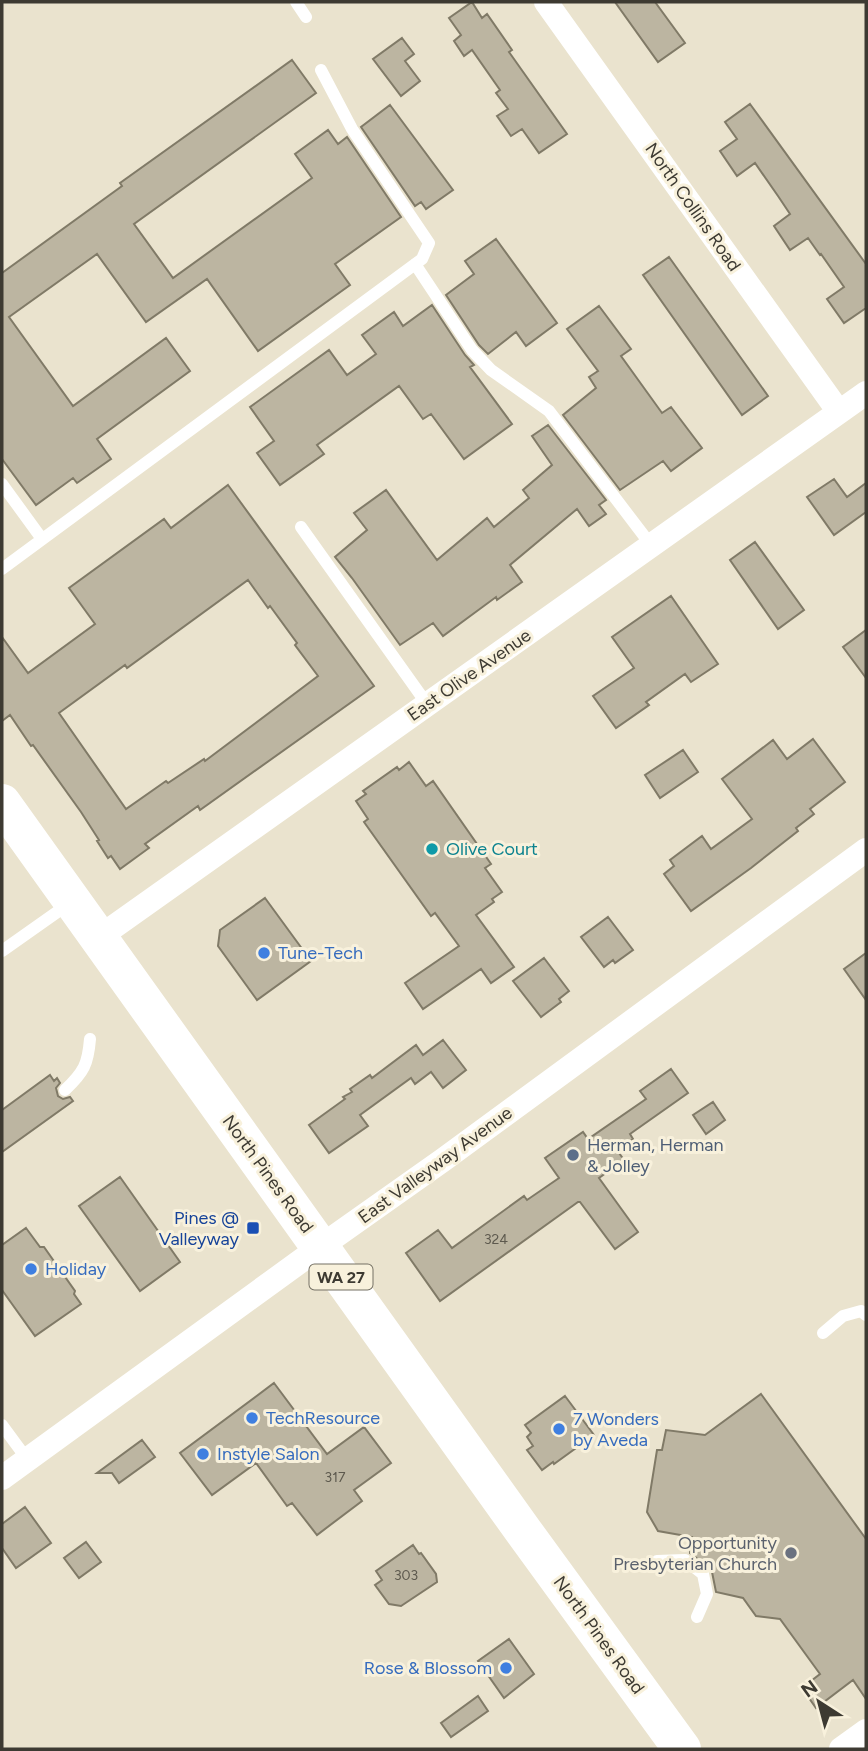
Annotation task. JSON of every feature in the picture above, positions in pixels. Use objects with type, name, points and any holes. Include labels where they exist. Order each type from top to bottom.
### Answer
[{"type":"main road","name":"North Pines Road","points":[[2,803],[682,1749]]},
{"type":"street","name":"North Collins Road","points":[[546,2],[839,412]]},
{"type":"street","name":"East Olive Avenue","points":[[98,937],[866,393]]},
{"type":"street","name":"East Valleyway Avenue","points":[[2,1478],[866,850]]},
{"type":"street","points":[[841,1749],[866,1731]]},
{"type":"lane","points":[[296,2],[306,17]]},
{"type":"lane","points":[[2,569],[422,259],[429,243],[352,129],[321,70]]},
{"type":"lane","points":[[415,264],[472,351],[491,370],[549,411],[651,545]]},
{"type":"lane","points":[[2,484],[43,539]]},
{"type":"lane","points":[[301,527],[427,704]]},
{"type":"lane","points":[[2,951],[72,902]]},
{"type":"lane","points":[[65,1090],[79,1077],[89,1057],[90,1039]]},
{"type":"lane","points":[[823,1333],[843,1316],[861,1311],[866,1315]]},
{"type":"lane","points":[[2,1425],[27,1460]]},
{"type":"lane","points":[[657,1561],[685,1560],[703,1574],[707,1594],[697,1617]]},
{"type":"building","points":[[472,2],[482,18],[487,14],[512,50],[509,52],[567,134],[539,153],[522,129],[511,136],[497,116],[508,109],[496,93],[500,90],[472,50],[464,56],[454,41],[461,35],[449,18]]},
{"type":"building","points":[[615,2],[655,2],[685,43],[658,62]]},
{"type":"building","points":[[402,38],[414,54],[405,61],[420,81],[401,96],[373,59]]},
{"type":"building","points":[[292,60],[316,93],[134,224],[173,278],[312,178],[295,154],[328,130],[338,144],[347,137],[401,217],[335,264],[350,285],[258,351],[207,279],[146,322],[97,254],[9,317],[73,406],[166,338],[190,371],[97,439],[111,459],[77,483],[73,478],[36,505],[2,459],[2,273],[122,186],[120,183]]},
{"type":"building","points":[[750,104],[866,264],[866,308],[844,323],[827,299],[844,287],[821,254],[808,238],[790,250],[774,226],[790,214],[755,163],[737,176],[720,151],[737,139],[725,122]]},
{"type":"building","points":[[390,105],[453,190],[426,209],[421,202],[415,206],[361,127]]},
{"type":"building","points":[[496,239],[557,323],[526,346],[516,332],[488,354],[479,345],[446,295],[474,274],[465,261]]},
{"type":"building","points":[[669,257],[768,396],[742,415],[643,275]]},
{"type":"building","points":[[432,305],[474,365],[470,367],[512,424],[464,459],[431,414],[423,419],[399,386],[317,445],[324,454],[280,485],[257,453],[274,441],[250,407],[329,350],[347,375],[376,354],[362,335],[394,312],[403,326]]},
{"type":"building","points":[[599,306],[631,349],[621,356],[662,413],[671,407],[702,448],[671,471],[663,461],[620,490],[563,415],[596,388],[589,377],[598,371],[567,329]]},
{"type":"building","points":[[548,425],[606,500],[599,505],[606,514],[589,526],[577,509],[510,565],[522,582],[497,600],[496,597],[443,636],[433,623],[400,645],[335,557],[367,530],[354,513],[386,490],[437,560],[487,518],[494,527],[529,498],[523,490],[552,465],[532,436]]},
{"type":"building","points":[[834,479],[847,497],[866,483],[866,512],[834,535],[807,497]]},
{"type":"building","points":[[228,485],[374,686],[200,810],[198,806],[145,844],[149,848],[120,869],[111,856],[108,858],[81,812],[10,715],[2,721],[2,637],[28,673],[95,624],[69,588],[164,519],[171,528]],"holes":[[[248,580],[268,608],[270,606],[318,676],[205,761],[204,759],[168,783],[166,781],[126,809],[59,713],[125,665],[127,668]]]},
{"type":"building","points":[[755,542],[804,610],[778,629],[730,560]]},
{"type":"building","points":[[671,596],[718,664],[691,682],[685,674],[646,702],[649,705],[616,728],[593,696],[634,668],[612,637]]},
{"type":"building","points":[[866,630],[866,678],[843,647]]},
{"type":"building","points":[[813,739],[845,782],[810,809],[814,814],[796,828],[798,831],[691,911],[664,874],[674,866],[670,860],[702,836],[711,849],[752,819],[722,779],[773,740],[787,759]]},
{"type":"building","points":[[683,750],[698,772],[660,798],[645,775]]},
{"type":"building","name":"Olive Court","points":[[409,762],[426,786],[433,781],[491,864],[485,868],[502,892],[492,899],[494,902],[476,915],[514,967],[491,983],[481,969],[423,1009],[405,983],[459,946],[435,913],[431,916],[364,822],[368,819],[356,801],[366,794],[363,791],[397,767],[399,770]]},
{"type":"building","name":"Tune-Tech","points":[[265,898],[311,961],[257,1000],[218,946],[220,930]]},
{"type":"building","points":[[608,917],[633,950],[615,963],[613,960],[604,967],[581,937]]},
{"type":"building","points":[[866,953],[866,1000],[844,969]]},
{"type":"building","points":[[544,958],[569,991],[559,999],[561,1002],[541,1017],[513,981]]},
{"type":"building","points":[[443,1040],[466,1070],[443,1088],[431,1072],[415,1084],[411,1078],[360,1115],[368,1126],[329,1153],[309,1125],[345,1099],[343,1097],[352,1092],[350,1089],[370,1075],[372,1078],[416,1045],[423,1055]]},
{"type":"building","points":[[671,1069],[688,1093],[630,1134],[633,1139],[617,1150],[624,1160],[599,1178],[638,1232],[615,1249],[578,1202],[440,1301],[406,1253],[438,1230],[452,1248],[524,1196],[527,1200],[559,1178],[545,1158],[583,1132],[588,1139],[646,1099],[640,1091]]},
{"type":"building","points":[[50,1075],[54,1081],[57,1078],[60,1083],[56,1088],[58,1096],[63,1099],[70,1097],[73,1101],[2,1152],[2,1110]]},
{"type":"building","points":[[713,1102],[725,1120],[706,1134],[693,1115]]},
{"type":"building","name":"Holiday","points":[[120,1177],[180,1262],[140,1291],[79,1206]]},
{"type":"building","name":"Holiday","points":[[26,1228],[40,1247],[44,1247],[81,1304],[35,1336],[2,1290],[2,1245]]},
{"type":"building","points":[[274,1383],[327,1454],[364,1427],[391,1463],[354,1490],[362,1501],[317,1535],[292,1503],[287,1506],[256,1463],[212,1495],[180,1453]]},
{"type":"building","name":"Opportunity Presbyterian Church","points":[[761,1394],[866,1539],[866,1699],[853,1680],[816,1708],[802,1688],[820,1674],[780,1619],[756,1616],[743,1598],[716,1592],[712,1572],[690,1553],[692,1537],[658,1531],[647,1512],[657,1450],[662,1450],[666,1430],[705,1435]]},
{"type":"building","name":"7 Wonders by Aveda","points":[[565,1396],[594,1435],[542,1470],[527,1450],[533,1446],[527,1437],[531,1433],[525,1425]]},
{"type":"building","points":[[142,1440],[155,1457],[119,1483],[112,1473],[97,1473]]},
{"type":"building","points":[[25,1507],[51,1543],[16,1568],[2,1548],[2,1524]]},
{"type":"building","points":[[86,1542],[101,1562],[79,1578],[64,1558]]},
{"type":"building","points":[[413,1545],[436,1574],[437,1582],[401,1606],[389,1604],[375,1585],[382,1580],[376,1571]]},
{"type":"building","name":"Rose & Blossom","points":[[509,1639],[534,1674],[504,1698],[478,1661]]},
{"type":"building","points":[[478,1696],[488,1711],[451,1737],[441,1723]]},
{"type":"place","name":"Olive Court","points":[[432,849]]},
{"type":"place","name":"Tune-Tech","points":[[264,953]]},
{"type":"place","name":"Herman, Herman & Jolley","points":[[573,1155]]},
{"type":"place","name":"Pines @ Valleyway","points":[[253,1228]]},
{"type":"place","name":"Holiday","points":[[31,1269]]},
{"type":"place","name":"TechResource","points":[[252,1418]]},
{"type":"place","name":"7 Wonders by Aveda","points":[[559,1429]]},
{"type":"place","name":"Instyle Salon","points":[[203,1454]]},
{"type":"place","name":"Opportunity Presbyterian Church","points":[[791,1553]]},
{"type":"place","name":"Rose & Blossom","points":[[506,1668]]}]
